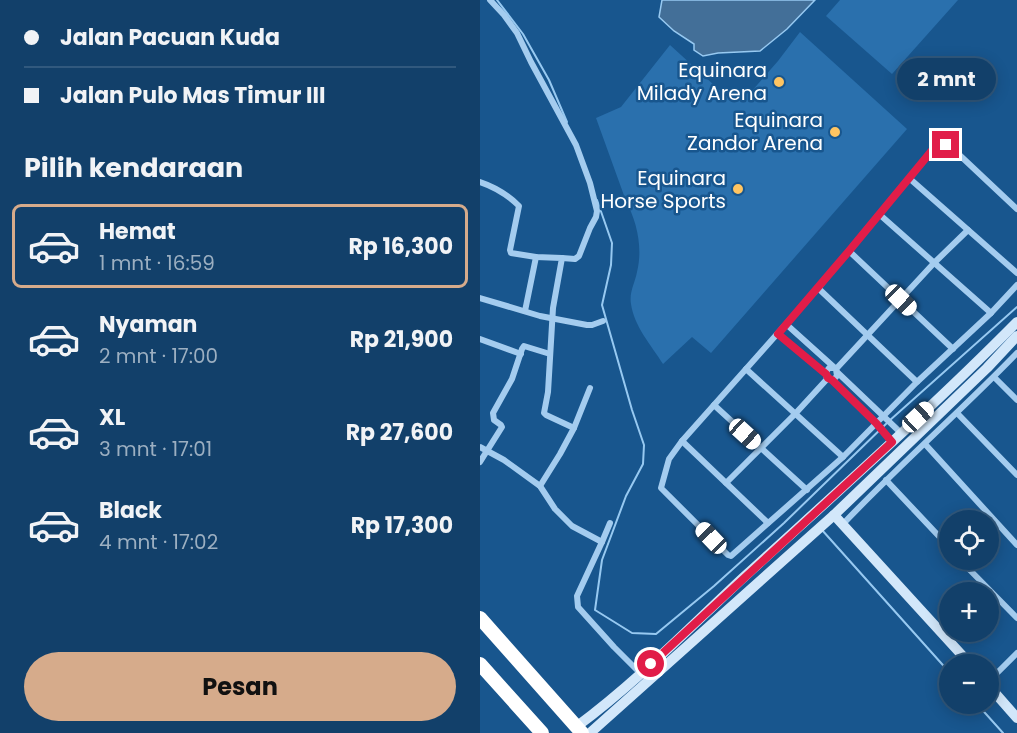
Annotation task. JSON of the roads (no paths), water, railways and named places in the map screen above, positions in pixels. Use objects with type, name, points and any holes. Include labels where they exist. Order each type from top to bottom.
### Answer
[{"type":"highway","points":[[480,618],[579,730]]},
{"type":"highway","points":[[480,664],[542,733]]},
{"type":"street","points":[[480,182],[502,192],[520,208],[510,251],[536,257],[575,259],[579,256],[597,217],[597,211],[576,145],[518,33],[490,0]]},
{"type":"street","points":[[1017,209],[951,147],[940,145],[934,148],[818,288],[682,441],[669,459],[661,488],[731,556],[878,425],[918,382],[991,313],[1017,285]]},
{"type":"street","points":[[909,178],[1017,273]]},
{"type":"street","points":[[879,214],[991,313]]},
{"type":"street","points":[[726,483],[795,414],[828,377],[827,370],[835,370],[934,263],[968,230]]},
{"type":"street","points":[[849,251],[952,349]]},
{"type":"street","points":[[525,311],[536,257]]},
{"type":"street","points":[[562,258],[552,319],[548,392],[544,413],[574,428]]},
{"type":"street","points":[[818,288],[918,382]]},
{"type":"street","points":[[480,297],[552,319],[592,325],[603,321]]},
{"type":"street","points":[[590,733],[644,677],[794,532],[1017,322]]},
{"type":"street","points":[[786,324],[899,431]]},
{"type":"street","points":[[778,334],[828,377],[891,440]]},
{"type":"street","points":[[579,730],[830,518],[1017,336]]},
{"type":"street","points":[[480,339],[521,354]]},
{"type":"street","points":[[480,462],[502,427],[494,420],[493,412],[512,379],[522,349],[524,346],[550,354]]},
{"type":"street","points":[[843,524],[1017,353]]},
{"type":"street","points":[[746,369],[843,457]]},
{"type":"street","points":[[994,377],[1017,400]]},
{"type":"street","points":[[540,486],[574,428],[590,388]]},
{"type":"street","points":[[714,405],[807,490]]},
{"type":"street","points":[[957,413],[1017,475]]},
{"type":"street","points":[[682,441],[768,523]]},
{"type":"street","points":[[925,444],[1017,545]]},
{"type":"street","points":[[480,447],[504,460],[540,486],[555,508],[572,526],[602,542]]},
{"type":"street","points":[[886,480],[939,536]]},
{"type":"street","points":[[830,518],[843,524],[961,654]]},
{"type":"street","points":[[610,523],[577,596],[578,607],[644,677]]},
{"type":"street","points":[[970,570],[1017,618]]},
{"type":"street","points":[[999,672],[1017,653]]},
{"type":"street","points":[[999,696],[1017,718]]},
{"type":"waterway","points":[[497,0],[523,34],[549,80],[567,122]]},
{"type":"waterway","points":[[597,200],[612,243],[611,265],[602,305],[644,445],[643,464],[626,496],[602,560],[595,610],[632,633],[656,634],[714,586],[784,523],[889,421],[1017,307]]},
{"type":"waterway","points":[[822,530],[939,661]]},
{"type":"waterway","points":[[986,714],[1003,733]]},
{"type":"place","name":"Equinara Milady Arena","points":[[779,82]]},
{"type":"place","name":"Equinara Zandor Arena","points":[[835,132]]},
{"type":"place","name":"Equinara Horse Sports","points":[[738,189]]}]
